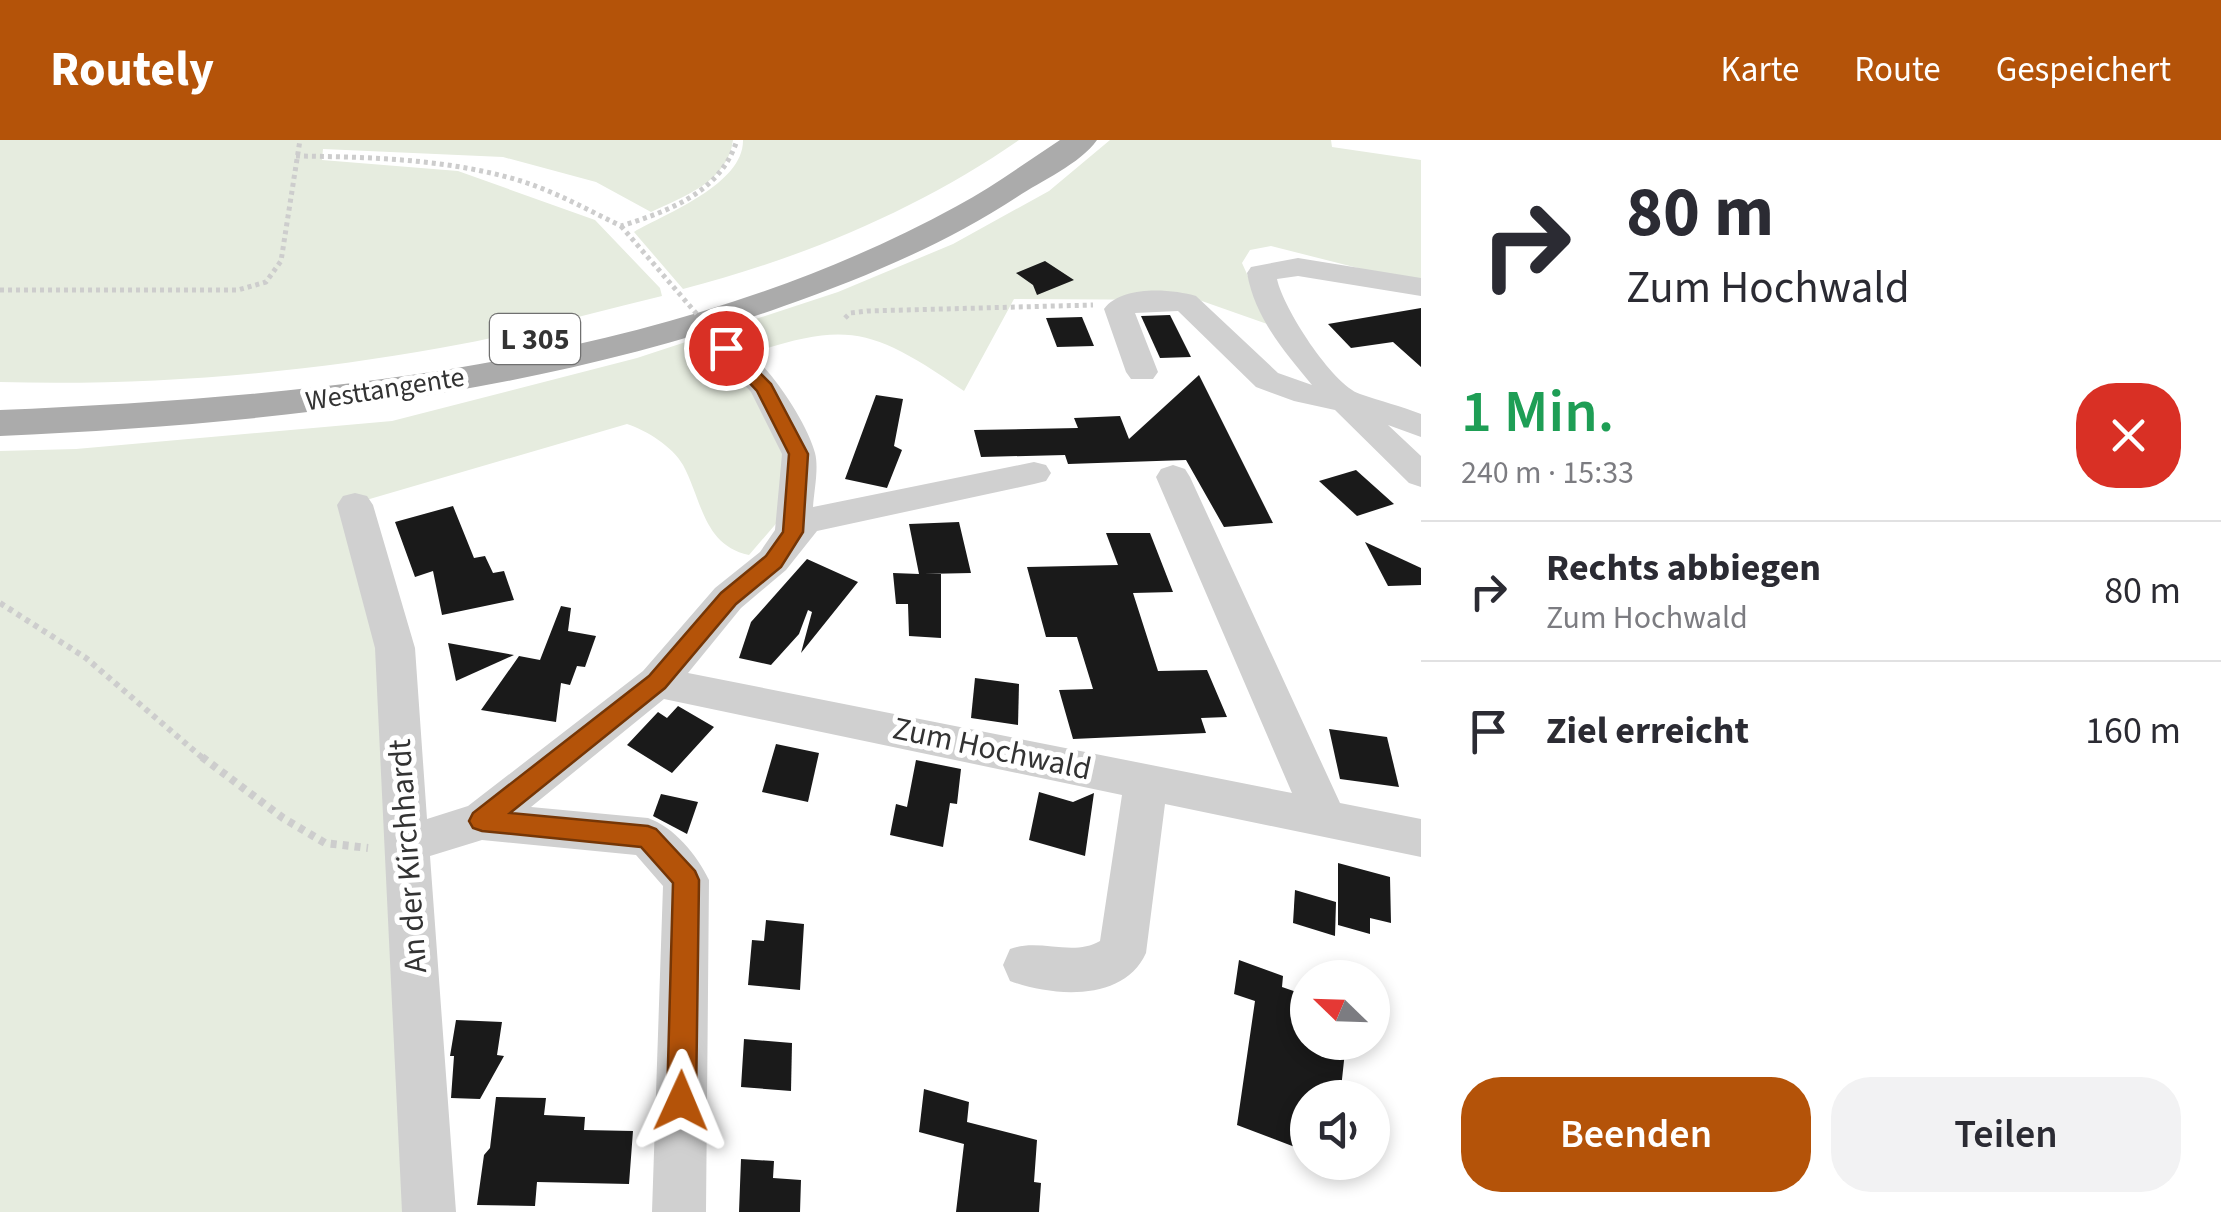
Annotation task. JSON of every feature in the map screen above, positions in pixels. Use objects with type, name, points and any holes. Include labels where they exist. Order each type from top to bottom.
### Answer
[{"type":"main road","name":"Westtangente","points":[[0,396],[129,393],[292,379],[450,356],[599,324],[728,287],[837,247],[930,203],[1033,140]]},
{"type":"main road","name":"Westtangente","points":[[0,423],[166,416],[330,399],[488,373],[635,339],[782,294],[915,240],[992,201],[1081,140]]},
{"type":"street","points":[[1421,288],[1298,268],[1261,273],[1261,286],[1282,330],[1345,401],[1421,475]]},
{"type":"street","points":[[1142,372],[1119,310],[1138,301],[1186,302],[1267,380],[1305,394],[1373,407],[1421,426]]},
{"type":"street","points":[[726,348],[764,388],[798,454],[793,532]]},
{"type":"street","points":[[408,844],[482,821],[657,682],[728,598],[773,561],[793,532],[806,521],[1034,472]]},
{"type":"street","points":[[1173,476],[1326,820]]},
{"type":"street","name":"An der Kirchhardt","points":[[355,505],[395,648],[429,1212]]},
{"type":"street","name":"Zum Hochwald","points":[[657,682],[1421,838]]},
{"type":"street","points":[[1027,965],[1087,972],[1106,966],[1122,953],[1146,782]]},
{"type":"street","points":[[482,821],[648,837],[686,880],[679,1212]]},
{"type":"path","points":[[0,290],[238,290],[266,282],[281,262],[300,140]]},
{"type":"path","points":[[620,226],[654,217],[716,180],[734,161],[737,140]]},
{"type":"path","points":[[296,156],[421,161],[508,178],[568,200],[620,226],[726,348]]},
{"type":"path","points":[[845,318],[850,313],[867,311],[1129,305]]},
{"type":"path","points":[[0,603],[86,658],[207,761],[311,835],[325,843],[376,849],[408,844]]},
{"type":"shaded area","points":[[0,140],[733,140],[714,177],[651,212],[596,182],[503,157],[323,149],[322,160],[458,171],[595,220],[660,288],[662,296],[496,337],[386,357],[221,376],[55,383],[0,382]]},
{"type":"shaded area","points":[[743,140],[1019,140],[941,188],[858,229],[771,263],[683,289],[634,232],[718,183],[740,156]]},
{"type":"shaded area","points":[[1110,140],[1331,140],[1332,147],[1421,160],[1421,284],[1271,246],[1250,250],[1242,263],[1270,325],[1199,300],[1014,299],[964,391],[903,352],[854,336],[803,339],[734,359],[795,445],[780,519],[749,555],[722,542],[713,531],[683,465],[673,452],[627,424],[356,503],[392,664],[420,1212],[0,1212],[0,451],[76,449],[392,421],[637,358],[838,292],[953,244],[1049,191]]},
{"type":"building","points":[[1045,261],[1074,280],[1037,295],[1033,285],[1016,273]]},
{"type":"building","points":[[1421,308],[1421,367],[1393,342],[1351,348],[1328,324]]},
{"type":"building","points":[[1170,315],[1191,357],[1160,358],[1141,316]]},
{"type":"building","points":[[1082,317],[1094,346],[1057,347],[1046,318]]},
{"type":"building","points":[[1199,375],[1273,523],[1224,527],[1186,460],[1068,464],[1065,455],[981,457],[974,430],[1078,428],[1074,418],[1120,416],[1129,439]]},
{"type":"building","points":[[876,395],[903,399],[894,446],[902,450],[887,488],[845,479]]},
{"type":"building","points":[[1356,470],[1394,504],[1357,516],[1319,481]]},
{"type":"building","points":[[453,506],[474,558],[485,556],[493,573],[504,571],[514,600],[442,615],[433,571],[415,577],[395,522]]},
{"type":"building","points":[[959,522],[971,573],[924,574],[941,574],[941,638],[909,636],[908,604],[896,604],[893,573],[919,574],[909,524]]},
{"type":"building","points":[[1106,533],[1150,533],[1173,592],[1133,593],[1158,671],[1207,670],[1227,717],[1201,718],[1206,733],[1073,739],[1059,690],[1093,689],[1077,637],[1046,637],[1027,567],[1118,565]]},
{"type":"building","points":[[1365,542],[1421,568],[1421,585],[1388,586]]},
{"type":"building","points":[[807,559],[858,582],[801,653],[812,612],[808,610],[799,634],[771,665],[739,658],[751,622]]},
{"type":"building","points":[[561,606],[571,608],[568,631],[596,636],[585,667],[577,666],[570,685],[561,683],[556,722],[481,710],[519,656],[540,660]]},
{"type":"building","points":[[448,643],[514,655],[456,681]]},
{"type":"building","points":[[975,678],[1019,684],[1018,725],[971,718]]},
{"type":"building","points":[[678,706],[714,727],[672,773],[627,745],[658,712],[667,718]]},
{"type":"building","points":[[1329,729],[1387,737],[1399,787],[1340,779]]},
{"type":"building","points":[[776,744],[819,753],[808,802],[762,792]]},
{"type":"building","points":[[916,760],[961,769],[957,804],[950,803],[943,847],[890,835],[896,804],[907,807]]},
{"type":"building","points":[[1039,792],[1073,802],[1094,793],[1085,856],[1029,840]]},
{"type":"building","points":[[661,794],[698,802],[687,834],[653,816]]},
{"type":"building","points":[[1338,863],[1390,877],[1391,923],[1370,918],[1370,934],[1338,925]]},
{"type":"building","points":[[1295,890],[1336,902],[1335,936],[1293,923]]},
{"type":"building","points":[[766,920],[804,924],[800,990],[748,985],[752,940],[764,941]]},
{"type":"building","points":[[1239,960],[1283,976],[1282,987],[1290,990],[1290,1060],[1344,1060],[1342,1080],[1290,1080],[1290,1145],[1237,1125],[1255,1001],[1234,994]]},
{"type":"building","points":[[456,1020],[502,1022],[497,1055],[504,1056],[480,1099],[451,1098],[454,1056],[450,1056]]},
{"type":"building","points":[[744,1039],[792,1043],[791,1091],[741,1087]]},
{"type":"building","points":[[924,1089],[969,1102],[967,1122],[1037,1140],[1034,1182],[1041,1183],[1039,1212],[956,1212],[964,1144],[919,1132]]},
{"type":"building","points":[[496,1097],[546,1098],[544,1115],[585,1117],[584,1130],[633,1131],[629,1184],[537,1182],[535,1206],[477,1205]]},
{"type":"building","points":[[741,1159],[774,1161],[773,1178],[801,1180],[800,1212],[739,1212]]},
{"type":"route","points":[[681,1101],[686,880],[648,837],[482,821],[657,682],[728,598],[773,561],[793,532],[798,454],[764,388],[726,348]]}]
